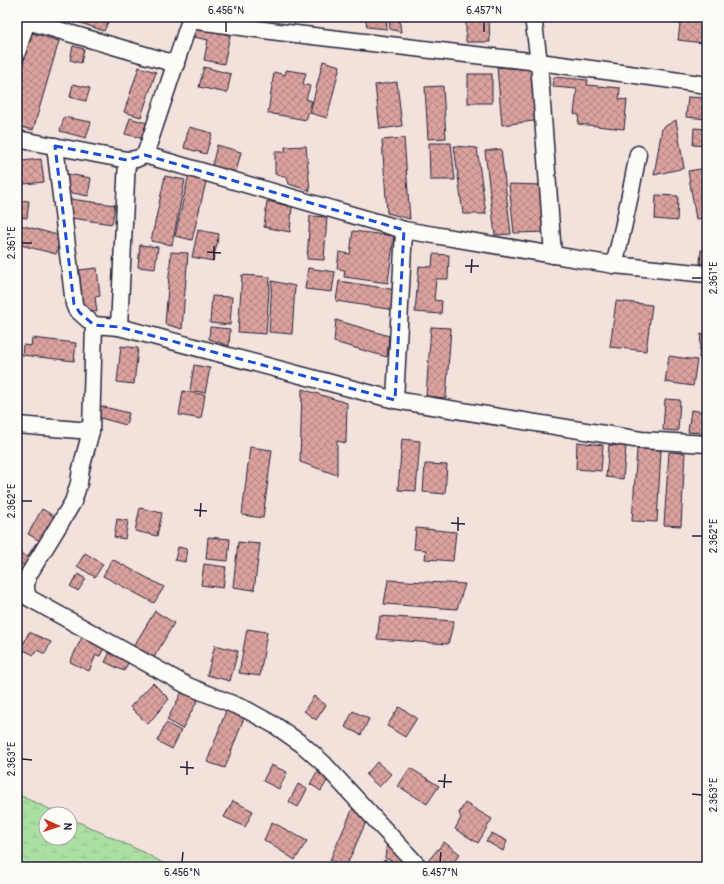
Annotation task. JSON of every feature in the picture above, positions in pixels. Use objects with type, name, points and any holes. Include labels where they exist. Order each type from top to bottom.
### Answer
[{"type":"street","points":[[533,17],[538,62],[553,255]]},
{"type":"street","points":[[17,53],[27,18],[176,64]]},
{"type":"street","points":[[145,155],[190,19],[295,34],[457,54],[538,62],[707,85]]},
{"type":"street","points":[[17,139],[127,160],[136,159],[145,155],[404,230],[614,264],[707,274]]},
{"type":"street","points":[[55,146],[74,304],[76,309],[94,325],[119,327],[394,400],[641,440],[707,444]]},
{"type":"street","points":[[614,264],[626,217],[638,154]]},
{"type":"street","points":[[119,327],[127,160]]},
{"type":"street","points":[[394,400],[404,230]]},
{"type":"street","points":[[94,325],[91,431],[81,468],[79,483],[73,502],[29,574],[26,583],[26,592],[29,598],[188,686],[247,710],[276,726],[303,745],[323,763],[418,867]]},
{"type":"street","points":[[17,425],[91,431]]},
{"type":"highlighted area","points":[[55,146],[127,160],[145,155],[404,230],[395,400],[119,327],[94,325],[80,313],[74,304]]},
{"type":"green space","points":[[17,794],[43,806],[38,806],[38,846],[78,846],[78,822],[145,853],[170,867],[17,867]]},
{"type":"building","points":[[63,17],[95,17],[108,22],[104,31]]},
{"type":"building","points":[[365,17],[386,17],[387,29],[367,27]]},
{"type":"building","points":[[389,17],[399,17],[401,32],[390,29]]},
{"type":"building","points":[[681,17],[707,17],[703,43],[678,40]]},
{"type":"building","points":[[466,20],[489,20],[490,42],[466,42]]},
{"type":"building","points":[[196,28],[230,35],[224,64],[204,60],[208,40],[194,37]]},
{"type":"building","points":[[32,33],[59,41],[33,130],[17,126],[17,85]]},
{"type":"building","points":[[73,46],[84,49],[81,63],[70,60]]},
{"type":"building","points":[[323,61],[340,66],[327,118],[310,113]]},
{"type":"building","points":[[139,67],[156,72],[141,117],[124,112]]},
{"type":"building","points":[[204,67],[231,74],[227,93],[199,87]]},
{"type":"building","points":[[497,67],[535,70],[541,120],[502,125]]},
{"type":"building","points":[[286,70],[306,73],[303,84],[310,86],[306,99],[312,101],[306,120],[268,113],[274,72],[285,75]]},
{"type":"building","points":[[468,74],[492,74],[492,103],[468,103]]},
{"type":"building","points":[[554,77],[588,80],[587,85],[620,88],[619,99],[627,100],[624,129],[578,124],[579,115],[574,114],[577,89],[553,87]]},
{"type":"building","points":[[397,82],[402,126],[380,129],[375,85]]},
{"type":"building","points":[[73,84],[90,88],[86,101],[70,97]]},
{"type":"building","points":[[443,86],[446,138],[428,139],[425,87]]},
{"type":"building","points":[[688,97],[707,98],[707,119],[686,117]]},
{"type":"building","points":[[64,117],[91,122],[86,138],[60,131]]},
{"type":"building","points":[[130,118],[150,124],[145,139],[125,134]]},
{"type":"building","points":[[676,120],[684,168],[654,175],[662,128]]},
{"type":"building","points":[[189,127],[212,133],[206,154],[184,148]]},
{"type":"building","points":[[694,128],[707,129],[707,146],[693,145]]},
{"type":"building","points":[[404,138],[410,219],[387,213],[382,140]]},
{"type":"building","points":[[429,143],[451,143],[455,180],[430,180]]},
{"type":"building","points":[[217,145],[241,152],[236,172],[212,166]]},
{"type":"building","points":[[306,146],[310,191],[289,184],[287,178],[275,174],[275,152],[285,152],[285,147]]},
{"type":"building","points":[[454,146],[477,148],[486,214],[463,214]]},
{"type":"building","points":[[501,149],[511,234],[495,235],[485,151]]},
{"type":"building","points":[[41,159],[44,182],[24,184],[21,161]]},
{"type":"building","points":[[707,168],[707,218],[696,219],[688,171]]},
{"type":"building","points":[[67,174],[91,178],[88,196],[68,192]]},
{"type":"building","points":[[189,174],[207,178],[192,240],[175,236]]},
{"type":"building","points":[[165,176],[185,180],[172,245],[151,241]]},
{"type":"building","points":[[509,184],[542,185],[548,232],[514,233]]},
{"type":"building","points":[[656,195],[678,196],[677,221],[655,219]]},
{"type":"building","points":[[70,199],[115,205],[112,224],[71,218]]},
{"type":"building","points":[[17,200],[29,201],[27,218],[17,217]]},
{"type":"building","points":[[267,201],[292,207],[290,232],[264,227]]},
{"type":"building","points":[[310,216],[327,217],[324,260],[307,259]]},
{"type":"building","points":[[17,224],[61,236],[56,254],[17,244]]},
{"type":"building","points":[[198,230],[219,234],[213,261],[192,257]]},
{"type":"building","points":[[353,231],[394,236],[388,283],[344,277],[345,270],[337,269],[339,252],[350,254]]},
{"type":"building","points":[[140,245],[158,247],[155,269],[138,267]]},
{"type":"building","points":[[701,250],[707,251],[707,264],[700,264]]},
{"type":"building","points":[[171,252],[188,253],[182,329],[165,324]]},
{"type":"building","points":[[433,254],[449,255],[448,279],[436,279],[434,300],[442,301],[441,314],[415,312],[419,266],[432,267]]},
{"type":"building","points":[[97,268],[100,296],[95,297],[97,312],[83,308],[79,270]]},
{"type":"building","points":[[308,268],[335,272],[332,292],[305,289]]},
{"type":"building","points":[[242,275],[270,277],[266,334],[238,332]]},
{"type":"building","points":[[272,281],[295,286],[292,334],[269,332]]},
{"type":"building","points":[[339,281],[396,290],[394,310],[336,301]]},
{"type":"building","points":[[212,296],[232,297],[230,325],[210,323]]},
{"type":"building","points":[[616,301],[652,305],[646,351],[610,347]]},
{"type":"building","points":[[336,320],[389,336],[387,357],[334,342]]},
{"type":"building","points":[[210,327],[230,329],[229,346],[209,339]]},
{"type":"building","points":[[431,327],[451,328],[446,398],[426,396]]},
{"type":"building","points":[[701,334],[707,335],[707,359],[699,358]]},
{"type":"building","points":[[32,338],[76,343],[74,361],[22,355],[23,345],[31,346]]},
{"type":"building","points":[[121,346],[138,348],[134,384],[117,382]]},
{"type":"building","points":[[669,356],[697,360],[693,386],[665,382]]},
{"type":"building","points":[[194,365],[210,368],[205,393],[190,390]]},
{"type":"building","points":[[302,389],[347,403],[346,443],[337,441],[337,475],[300,462]]},
{"type":"building","points":[[183,391],[205,395],[201,419],[179,415]]},
{"type":"building","points":[[665,399],[680,400],[678,431],[663,430]]},
{"type":"building","points":[[100,406],[129,413],[126,425],[97,417]]},
{"type":"building","points":[[691,410],[705,412],[703,433],[688,432]]},
{"type":"building","points":[[402,439],[420,441],[416,491],[398,490]]},
{"type":"building","points":[[577,442],[603,445],[601,471],[576,469]]},
{"type":"building","points":[[609,445],[626,446],[623,479],[606,477]]},
{"type":"building","points":[[250,447],[272,450],[263,518],[242,515]]},
{"type":"building","points":[[637,449],[661,450],[657,522],[632,521]]},
{"type":"building","points":[[669,452],[685,453],[681,526],[664,525]]},
{"type":"building","points":[[425,464],[447,465],[445,494],[423,492]]},
{"type":"building","points":[[140,508],[162,513],[157,536],[135,531]]},
{"type":"building","points":[[42,509],[59,519],[45,544],[28,534]]},
{"type":"building","points":[[117,519],[128,521],[125,539],[114,537]]},
{"type":"building","points":[[416,528],[456,532],[453,561],[425,559],[426,550],[414,549]]},
{"type":"building","points":[[208,537],[230,539],[228,561],[206,559]]},
{"type":"building","points":[[238,542],[260,544],[254,590],[233,587]]},
{"type":"building","points":[[36,543],[43,547],[30,569],[17,561],[17,554],[18,552],[27,557]]},
{"type":"building","points":[[178,547],[187,549],[185,562],[175,560]]},
{"type":"building","points":[[85,553],[103,564],[95,577],[77,566]]},
{"type":"building","points":[[112,559],[164,587],[154,603],[103,576]]},
{"type":"building","points":[[204,564],[226,567],[223,588],[201,585]]},
{"type":"building","points":[[78,574],[86,579],[78,591],[70,586]]},
{"type":"building","points":[[388,580],[465,584],[457,609],[384,604]]},
{"type":"building","points":[[155,611],[174,623],[152,661],[132,649]]},
{"type":"building","points":[[380,616],[454,621],[448,644],[377,639]]},
{"type":"building","points":[[247,629],[267,632],[260,676],[239,673]]},
{"type":"building","points":[[29,632],[51,642],[45,654],[37,650],[34,655],[21,649]]},
{"type":"building","points":[[84,633],[106,644],[100,656],[96,655],[89,671],[70,662]]},
{"type":"building","points":[[215,645],[238,651],[230,681],[207,675]]},
{"type":"building","points":[[110,652],[129,661],[124,671],[105,662]]},
{"type":"building","points":[[153,683],[169,699],[148,724],[130,707]]},
{"type":"building","points":[[184,688],[200,696],[182,729],[167,720]]},
{"type":"building","points":[[314,696],[326,705],[316,720],[304,711]]},
{"type":"building","points":[[399,707],[417,718],[405,737],[387,726]]},
{"type":"building","points":[[227,708],[245,715],[225,768],[207,762]]},
{"type":"building","points":[[353,711],[369,719],[361,735],[345,727]]},
{"type":"building","points":[[166,723],[181,731],[172,749],[157,741]]},
{"type":"building","points":[[377,762],[391,774],[379,787],[366,775]]},
{"type":"building","points":[[271,765],[287,772],[279,789],[263,781]]},
{"type":"building","points":[[410,768],[439,786],[427,804],[398,786]]},
{"type":"building","points":[[317,772],[328,779],[321,791],[310,784]]},
{"type":"building","points":[[298,784],[307,789],[298,807],[289,802]]},
{"type":"building","points":[[233,801],[253,811],[245,827],[224,817]]},
{"type":"building","points":[[465,803],[492,819],[478,843],[455,829],[461,818],[459,813]]},
{"type":"building","points":[[353,808],[369,815],[346,867],[330,860]]},
{"type":"building","points":[[272,822],[307,841],[295,860],[264,840]]},
{"type":"building","points":[[492,833],[507,841],[503,851],[486,841]]},
{"type":"building","points":[[387,841],[404,857],[401,865],[385,858]]},
{"type":"building","points":[[444,842],[460,854],[450,867],[431,867],[427,862]]},
{"type":"building","points":[[384,860],[401,867],[381,867]]}]
